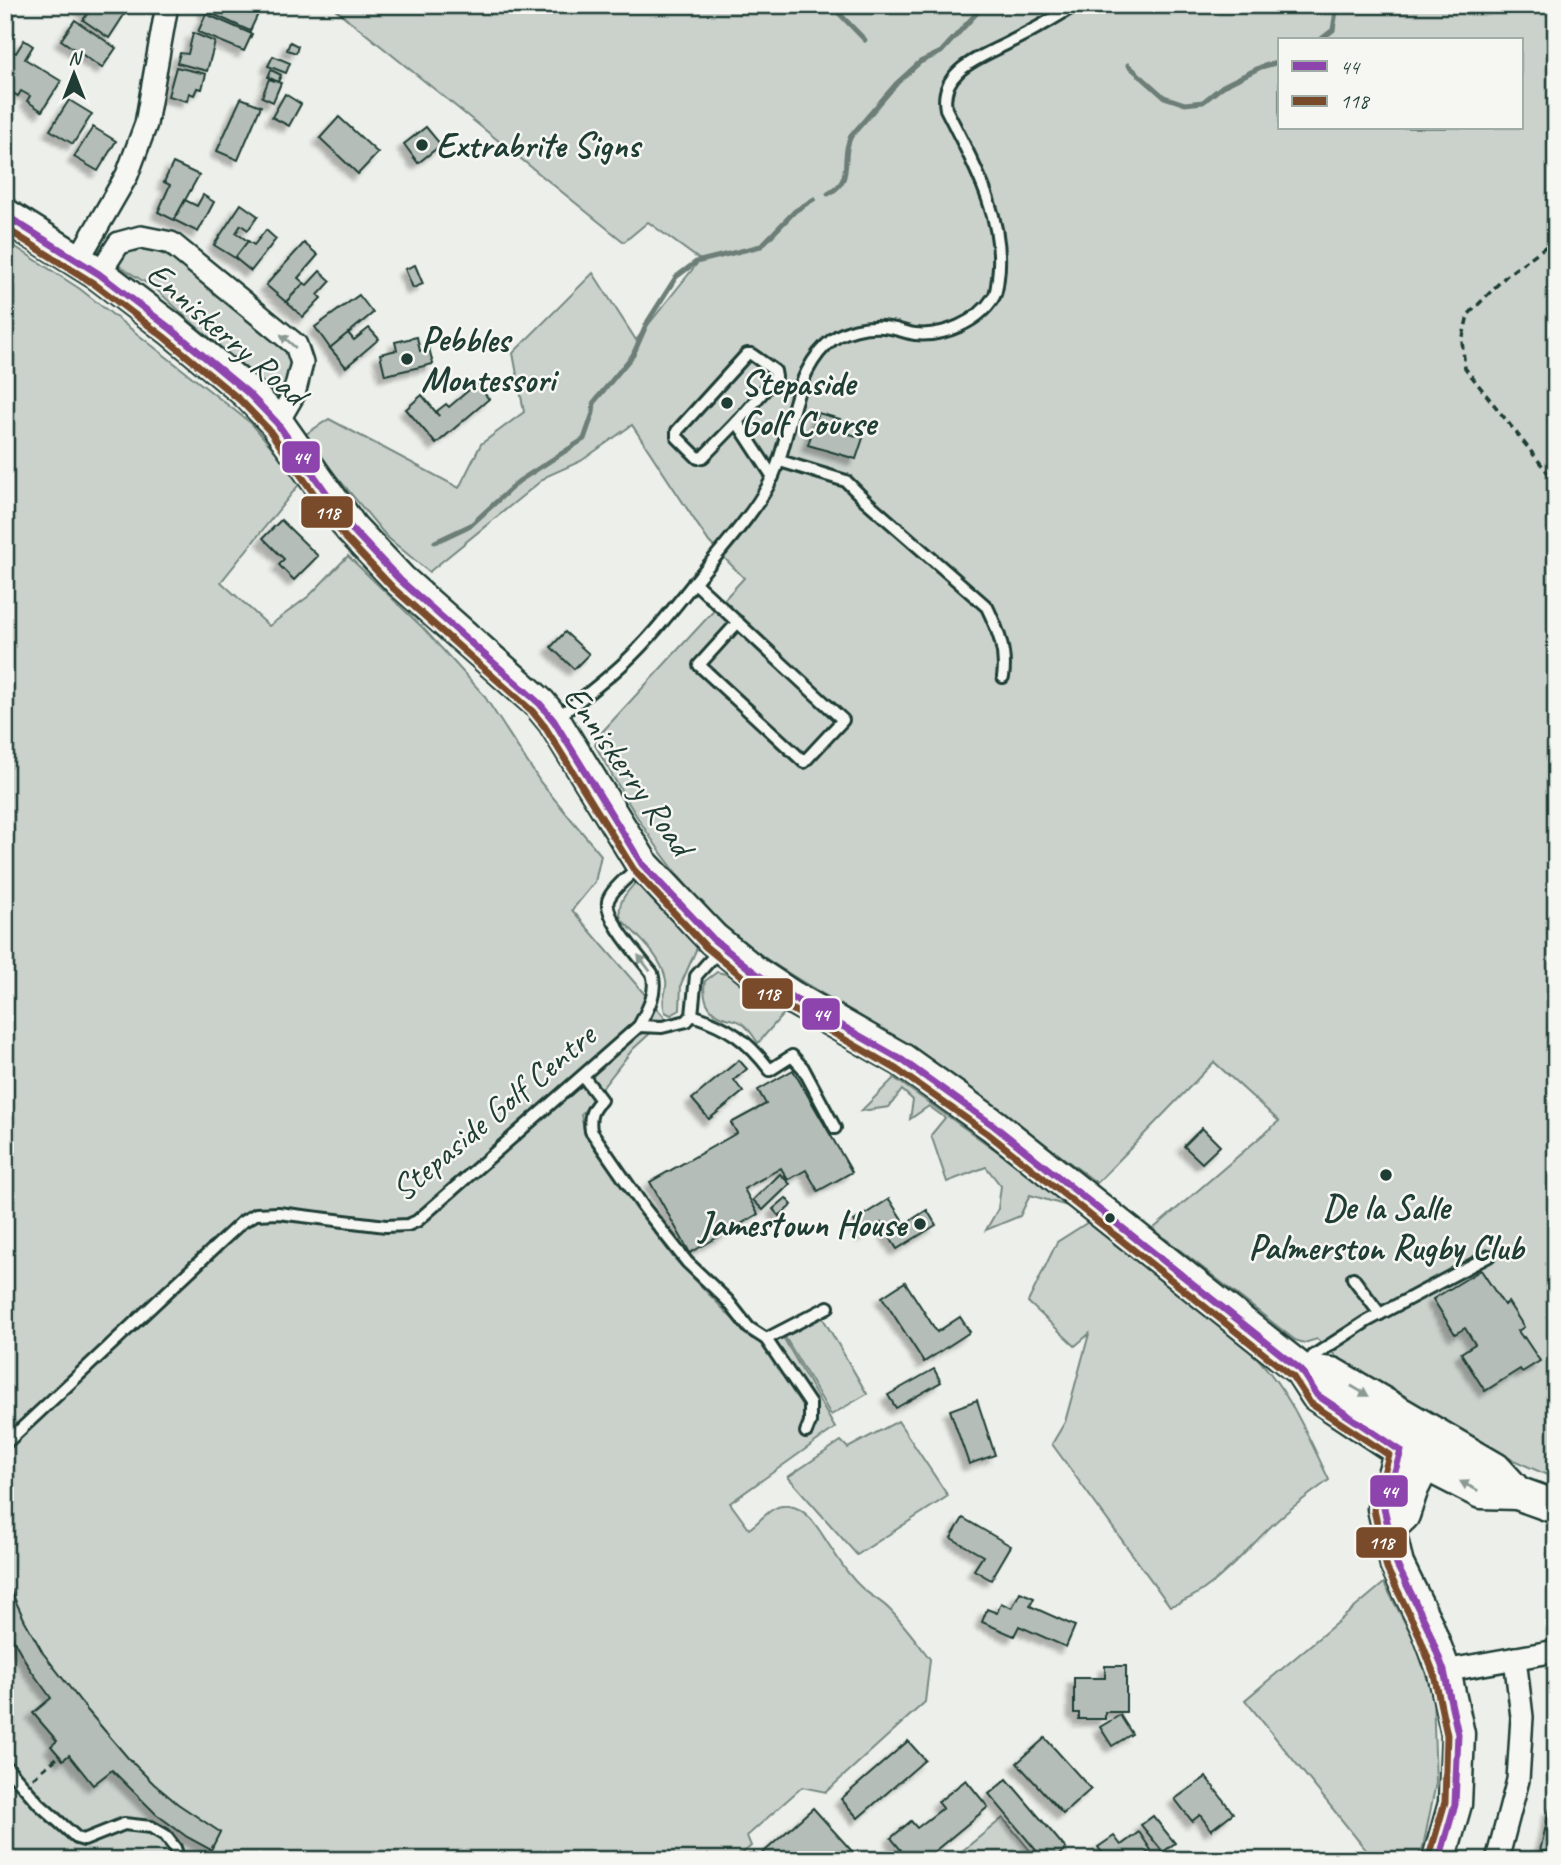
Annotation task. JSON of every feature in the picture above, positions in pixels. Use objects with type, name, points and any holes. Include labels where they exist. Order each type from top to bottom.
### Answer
[{"type":"main road","name":"Enniskerry Road","points":[[5,215],[89,267],[171,329],[238,384],[277,423],[351,528],[400,579],[540,704],[554,721],[642,864],[722,946],[755,973],[793,998],[902,1060],[993,1125],[1301,1370],[1332,1374],[1420,1443],[1495,1469],[1517,1493],[1556,1507]]},
{"type":"main road","points":[[1420,1443],[1384,1508],[1397,1565],[1427,1626],[1444,1671],[1458,1734],[1455,1804],[1439,1860]]},
{"type":"street","points":[[89,267],[146,124],[167,5]]},
{"type":"street","points":[[89,267],[119,243],[141,237],[171,243],[296,345],[302,363],[294,394],[277,423]]},
{"type":"street","points":[[1444,1671],[1556,1651]]},
{"type":"street","points":[[1497,1860],[1518,1780],[1522,1717],[1515,1658]]},
{"type":"lane","points":[[554,721],[625,662],[746,521],[773,477],[799,391],[826,344],[853,329],[887,327],[916,335],[947,332],[975,317],[995,297],[999,270],[997,227],[985,192],[946,109],[946,88],[957,72],[969,62],[1009,43],[1074,5]]},
{"type":"lane","points":[[751,354],[775,371],[776,377],[737,422],[702,457],[698,458],[677,437],[677,431],[744,358],[751,354]]},
{"type":"lane","points":[[737,422],[773,477]]},
{"type":"lane","points":[[780,461],[846,481],[987,607],[997,628],[1006,662],[1003,677]]},
{"type":"lane","points":[[694,582],[738,622],[843,720],[804,762],[699,665],[738,622]]},
{"type":"lane","points":[[642,864],[611,895],[607,906],[610,917],[652,973],[654,981],[650,1006],[639,1026],[662,1027],[687,1021],[692,1015],[696,976],[722,946]]},
{"type":"lane","points":[[692,1015],[709,1021],[751,1046],[770,1070],[792,1056],[803,1068],[835,1128]]},
{"type":"lane","name":"Stepaside Golf Centre","points":[[5,1444],[242,1222],[256,1214],[278,1213],[386,1226],[408,1225],[417,1221],[639,1026]]},
{"type":"lane","points":[[583,1076],[601,1100],[589,1119],[591,1131],[645,1209],[687,1262],[727,1300],[749,1328],[766,1339],[810,1404],[810,1422],[806,1432]]},
{"type":"lane","points":[[1301,1370],[1313,1356],[1380,1314],[1489,1256]]},
{"type":"lane","points":[[1353,1278],[1380,1314]]},
{"type":"lane","points":[[766,1339],[828,1307]]},
{"type":"lane","points":[[5,1765],[23,1787],[77,1838],[84,1840],[124,1824],[151,1827],[165,1835],[175,1848],[178,1860]]},
{"type":"path","points":[[1556,239],[1507,275],[1468,314],[1462,341],[1465,368],[1556,483]]},
{"type":"path","points":[[23,1787],[58,1757]]},
{"type":"shaded area","points":[[330,5],[1556,5],[1556,1479],[1473,1442],[1339,1367],[1335,1355],[1317,1339],[1304,1343],[1295,1340],[1153,1229],[1279,1121],[1214,1062],[1097,1183],[920,1054],[751,948],[692,892],[647,832],[595,745],[601,733],[744,578],[709,542],[632,425],[581,461],[547,476],[429,572],[387,537],[303,436],[329,419],[459,488],[481,444],[524,412],[513,353],[593,273],[636,340],[700,260],[648,222],[624,242]]},
{"type":"shaded area","points":[[5,240],[80,289],[252,424],[301,482],[221,582],[269,626],[309,596],[348,556],[423,628],[483,694],[541,783],[601,855],[595,882],[572,910],[666,1019],[633,1049],[581,1115],[585,1135],[673,1257],[752,1339],[783,1337],[835,1428],[730,1503],[749,1529],[777,1507],[789,1506],[801,1510],[816,1525],[853,1578],[895,1615],[930,1659],[925,1702],[826,1792],[802,1787],[747,1836],[751,1846],[735,1860],[5,1860]]},
{"type":"shaded area","points":[[127,247],[150,248],[179,262],[282,341],[296,368],[283,399],[157,290],[112,261]]},
{"type":"shaded area","points":[[637,881],[700,941],[681,984],[680,1010],[671,1015],[665,1012],[666,980],[659,962],[621,919],[621,903]]},
{"type":"shaded area","points":[[717,972],[735,976],[786,1011],[758,1043],[742,1023],[718,1015],[709,1007],[704,992],[705,981]]},
{"type":"shaded area","points":[[894,1078],[1071,1207],[1030,1195],[1020,1216],[986,1230],[998,1209],[1001,1186],[986,1167],[947,1182],[931,1135],[945,1118],[929,1106],[910,1119],[913,1100],[902,1090],[889,1107],[861,1111]]},
{"type":"shaded area","points":[[1090,1221],[1244,1344],[1259,1360],[1293,1408],[1329,1480],[1281,1517],[1216,1580],[1186,1600],[1170,1606],[1052,1444],[1065,1422],[1089,1334],[1075,1346],[1028,1302],[1057,1242]]},
{"type":"shaded area","points":[[821,1315],[867,1394],[831,1415],[785,1337]]},
{"type":"shaded area","points":[[898,1421],[948,1496],[857,1555],[788,1477],[841,1441],[848,1448]]},
{"type":"shaded area","points":[[1384,1583],[1415,1642],[1433,1696],[1436,1783],[1423,1847],[1416,1860],[1374,1860],[1245,1700]]},
{"type":"shaded area","points":[[1003,1818],[1038,1860],[951,1860]]},
{"type":"building","points":[[82,5],[110,5],[124,15],[109,38],[83,20],[88,13],[80,8]]},
{"type":"building","points":[[206,5],[239,5],[258,14],[250,31],[204,10]]},
{"type":"building","points":[[206,14],[252,34],[244,51],[198,32]]},
{"type":"building","points":[[75,20],[116,48],[102,68],[61,40]]},
{"type":"building","points":[[193,33],[215,42],[207,71],[177,63],[180,53],[188,54]]},
{"type":"building","points":[[24,40],[33,46],[25,59],[61,81],[42,111],[27,101],[30,96],[21,91],[18,96],[5,88],[8,77],[5,76],[5,54],[9,49],[16,53]]},
{"type":"building","points":[[290,42],[298,46],[296,53],[287,50]]},
{"type":"building","points":[[273,56],[290,63],[286,73],[268,66]]},
{"type":"building","points":[[176,67],[206,74],[202,89],[197,88],[194,95],[189,93],[187,101],[168,96]]},
{"type":"building","points":[[271,70],[281,75],[278,82],[268,77]]},
{"type":"building","points":[[269,79],[281,83],[273,102],[262,97]]},
{"type":"building","points":[[285,94],[301,104],[289,126],[272,117]]},
{"type":"building","points":[[241,98],[261,106],[238,160],[217,151]]},
{"type":"building","points":[[69,100],[92,114],[73,144],[50,130]]},
{"type":"building","points":[[339,117],[378,153],[358,174],[320,138]]},
{"type":"building","points":[[93,127],[116,141],[98,171],[74,157]]},
{"type":"building","name":"Extrabrite Signs","points":[[426,127],[441,145],[418,163],[404,144]]},
{"type":"building","points":[[173,163],[199,175],[174,220],[158,212],[170,185],[164,182]]},
{"type":"building","points":[[203,195],[214,202],[198,232],[174,220],[185,200],[197,206]]},
{"type":"building","points":[[241,204],[258,216],[248,230],[241,225],[236,233],[248,241],[235,258],[214,245]]},
{"type":"building","points":[[266,230],[276,239],[251,271],[235,258],[248,241],[254,245]]},
{"type":"building","points":[[304,243],[318,255],[298,278],[304,283],[286,302],[266,285]]},
{"type":"building","points":[[415,265],[423,284],[413,288],[405,269]]},
{"type":"building","points":[[320,271],[331,281],[318,295],[321,298],[303,317],[286,302]]},
{"type":"building","points":[[359,295],[373,313],[330,348],[315,327]]},
{"type":"building","points":[[369,328],[379,339],[346,367],[330,348],[348,333],[354,340]]},
{"type":"building","name":"Pebbles Montessori","points":[[417,337],[420,351],[429,348],[433,364],[385,375],[380,354],[397,350],[395,342]]},
{"type":"building","points":[[476,384],[489,399],[436,444],[406,409],[422,395],[439,416],[437,411],[446,404],[449,407]]},
{"type":"building","points":[[818,413],[840,419],[837,430],[863,438],[856,459],[808,445]]},
{"type":"building","points":[[281,520],[318,556],[294,580],[279,565],[284,559],[263,538]]},
{"type":"building","points":[[565,632],[589,654],[574,669],[551,647]]},
{"type":"building","points":[[739,1060],[747,1069],[734,1080],[743,1092],[709,1119],[692,1099]]},
{"type":"building","points":[[793,1070],[852,1172],[818,1191],[806,1170],[788,1180],[781,1168],[744,1189],[758,1214],[690,1253],[650,1182],[737,1133],[731,1123],[766,1104],[758,1090]]},
{"type":"building","points":[[1202,1128],[1220,1146],[1202,1163],[1184,1146]]},
{"type":"building","points":[[780,1174],[790,1184],[763,1210],[753,1200]]},
{"type":"building","points":[[786,1198],[792,1205],[779,1216],[773,1209]]},
{"type":"building","name":"Jamestown House","points":[[889,1199],[905,1224],[927,1210],[936,1225],[897,1249],[881,1223],[863,1235],[854,1221]]},
{"type":"building","points":[[1481,1270],[1504,1305],[1508,1302],[1524,1327],[1518,1331],[1540,1361],[1522,1372],[1520,1369],[1485,1391],[1461,1353],[1475,1344],[1465,1328],[1455,1334],[1433,1299]]},
{"type":"building","points":[[905,1282],[937,1332],[960,1317],[970,1332],[924,1362],[882,1297]]},
{"type":"building","points":[[934,1369],[941,1382],[896,1408],[888,1395]]},
{"type":"building","points":[[977,1400],[995,1455],[969,1464],[950,1410]]},
{"type":"building","points":[[963,1518],[1011,1546],[991,1580],[974,1570],[983,1556],[951,1538]]},
{"type":"building","points":[[5,1579],[43,1653],[88,1711],[154,1784],[220,1832],[211,1850],[187,1837],[156,1814],[112,1770],[93,1785],[69,1755],[63,1760],[51,1746],[57,1741],[33,1713],[51,1698],[30,1669],[5,1625]]},
{"type":"building","points":[[1020,1592],[1034,1598],[1030,1606],[1075,1626],[1066,1647],[1019,1626],[1014,1636],[982,1622],[987,1609],[997,1613],[1001,1603],[1012,1608]]},
{"type":"building","points":[[1105,1666],[1126,1666],[1126,1712],[1105,1712],[1105,1719],[1079,1719],[1079,1713],[1074,1713],[1074,1678],[1105,1678]]},
{"type":"building","points":[[1120,1715],[1132,1734],[1112,1746],[1100,1727]]},
{"type":"building","points":[[1045,1738],[1091,1789],[1063,1814],[1017,1763]]},
{"type":"building","points":[[908,1741],[925,1760],[858,1818],[841,1799]]},
{"type":"building","points":[[1206,1777],[1233,1813],[1211,1830],[1200,1815],[1192,1821],[1175,1799]]},
{"type":"building","points":[[1007,1779],[1066,1849],[1053,1860],[1044,1860],[989,1794]]},
{"type":"building","points":[[966,1780],[988,1807],[924,1860],[909,1860],[891,1838],[911,1821],[917,1828],[943,1808],[938,1802]]},
{"type":"building","points":[[813,1808],[860,1860],[755,1860]]},
{"type":"building","points":[[1550,1809],[1556,1810],[1556,1832],[1545,1830]]},
{"type":"building","points":[[1153,1816],[1175,1843],[1163,1852],[1141,1825]]},
{"type":"building","points":[[1545,1830],[1556,1832],[1556,1854],[1540,1851]]},
{"type":"building","points":[[1139,1832],[1151,1850],[1137,1860],[1097,1858],[1103,1854],[1098,1847],[1114,1836],[1121,1845]]},
{"type":"building","points":[[1539,1853],[1556,1857],[1556,1860],[1537,1860]]},
{"type":"waterway","points":[[831,5],[865,40]]},
{"type":"waterway","points":[[828,194],[842,182],[851,136],[897,83],[920,62],[941,52],[984,5]]},
{"type":"waterway","points":[[1323,38],[1333,30],[1337,5]]},
{"type":"waterway","points":[[1128,65],[1164,97],[1185,104],[1203,102],[1223,86],[1261,67],[1278,62]]},
{"type":"waterway","points":[[435,542],[471,525],[519,481],[584,439],[594,402],[633,355],[648,321],[676,277],[696,262],[761,246],[795,211],[814,199]]},
{"type":"transit line","name":"44","points":[[5,215],[99,274],[247,392],[277,423],[351,528],[400,580],[540,704],[554,721],[642,864],[713,939],[755,973],[793,998],[902,1060],[993,1125],[1301,1370],[1317,1395],[1401,1451],[1384,1508],[1397,1565],[1427,1626],[1444,1671],[1458,1734],[1455,1804],[1439,1860]]},
{"type":"transit line","name":"118","points":[[5,228],[93,283],[240,400],[269,430],[343,535],[393,588],[532,711],[545,727],[634,870],[706,947],[749,982],[896,1069],[987,1133],[1293,1377],[1310,1403],[1389,1455],[1374,1510],[1387,1569],[1417,1630],[1434,1674],[1447,1735],[1445,1802],[1429,1857]]},
{"type":"place","name":"Extrabrite Signs","points":[[422,145]]},
{"type":"place","name":"Pebbles Montessori","points":[[407,359]]},
{"type":"place","name":"Stepaside Golf Course","points":[[727,403]]},
{"type":"place","name":"De la Salle Palmerston Rugby Club","points":[[1386,1175]]},
{"type":"place","name":"Jamestown House","points":[[920,1224]]}]
